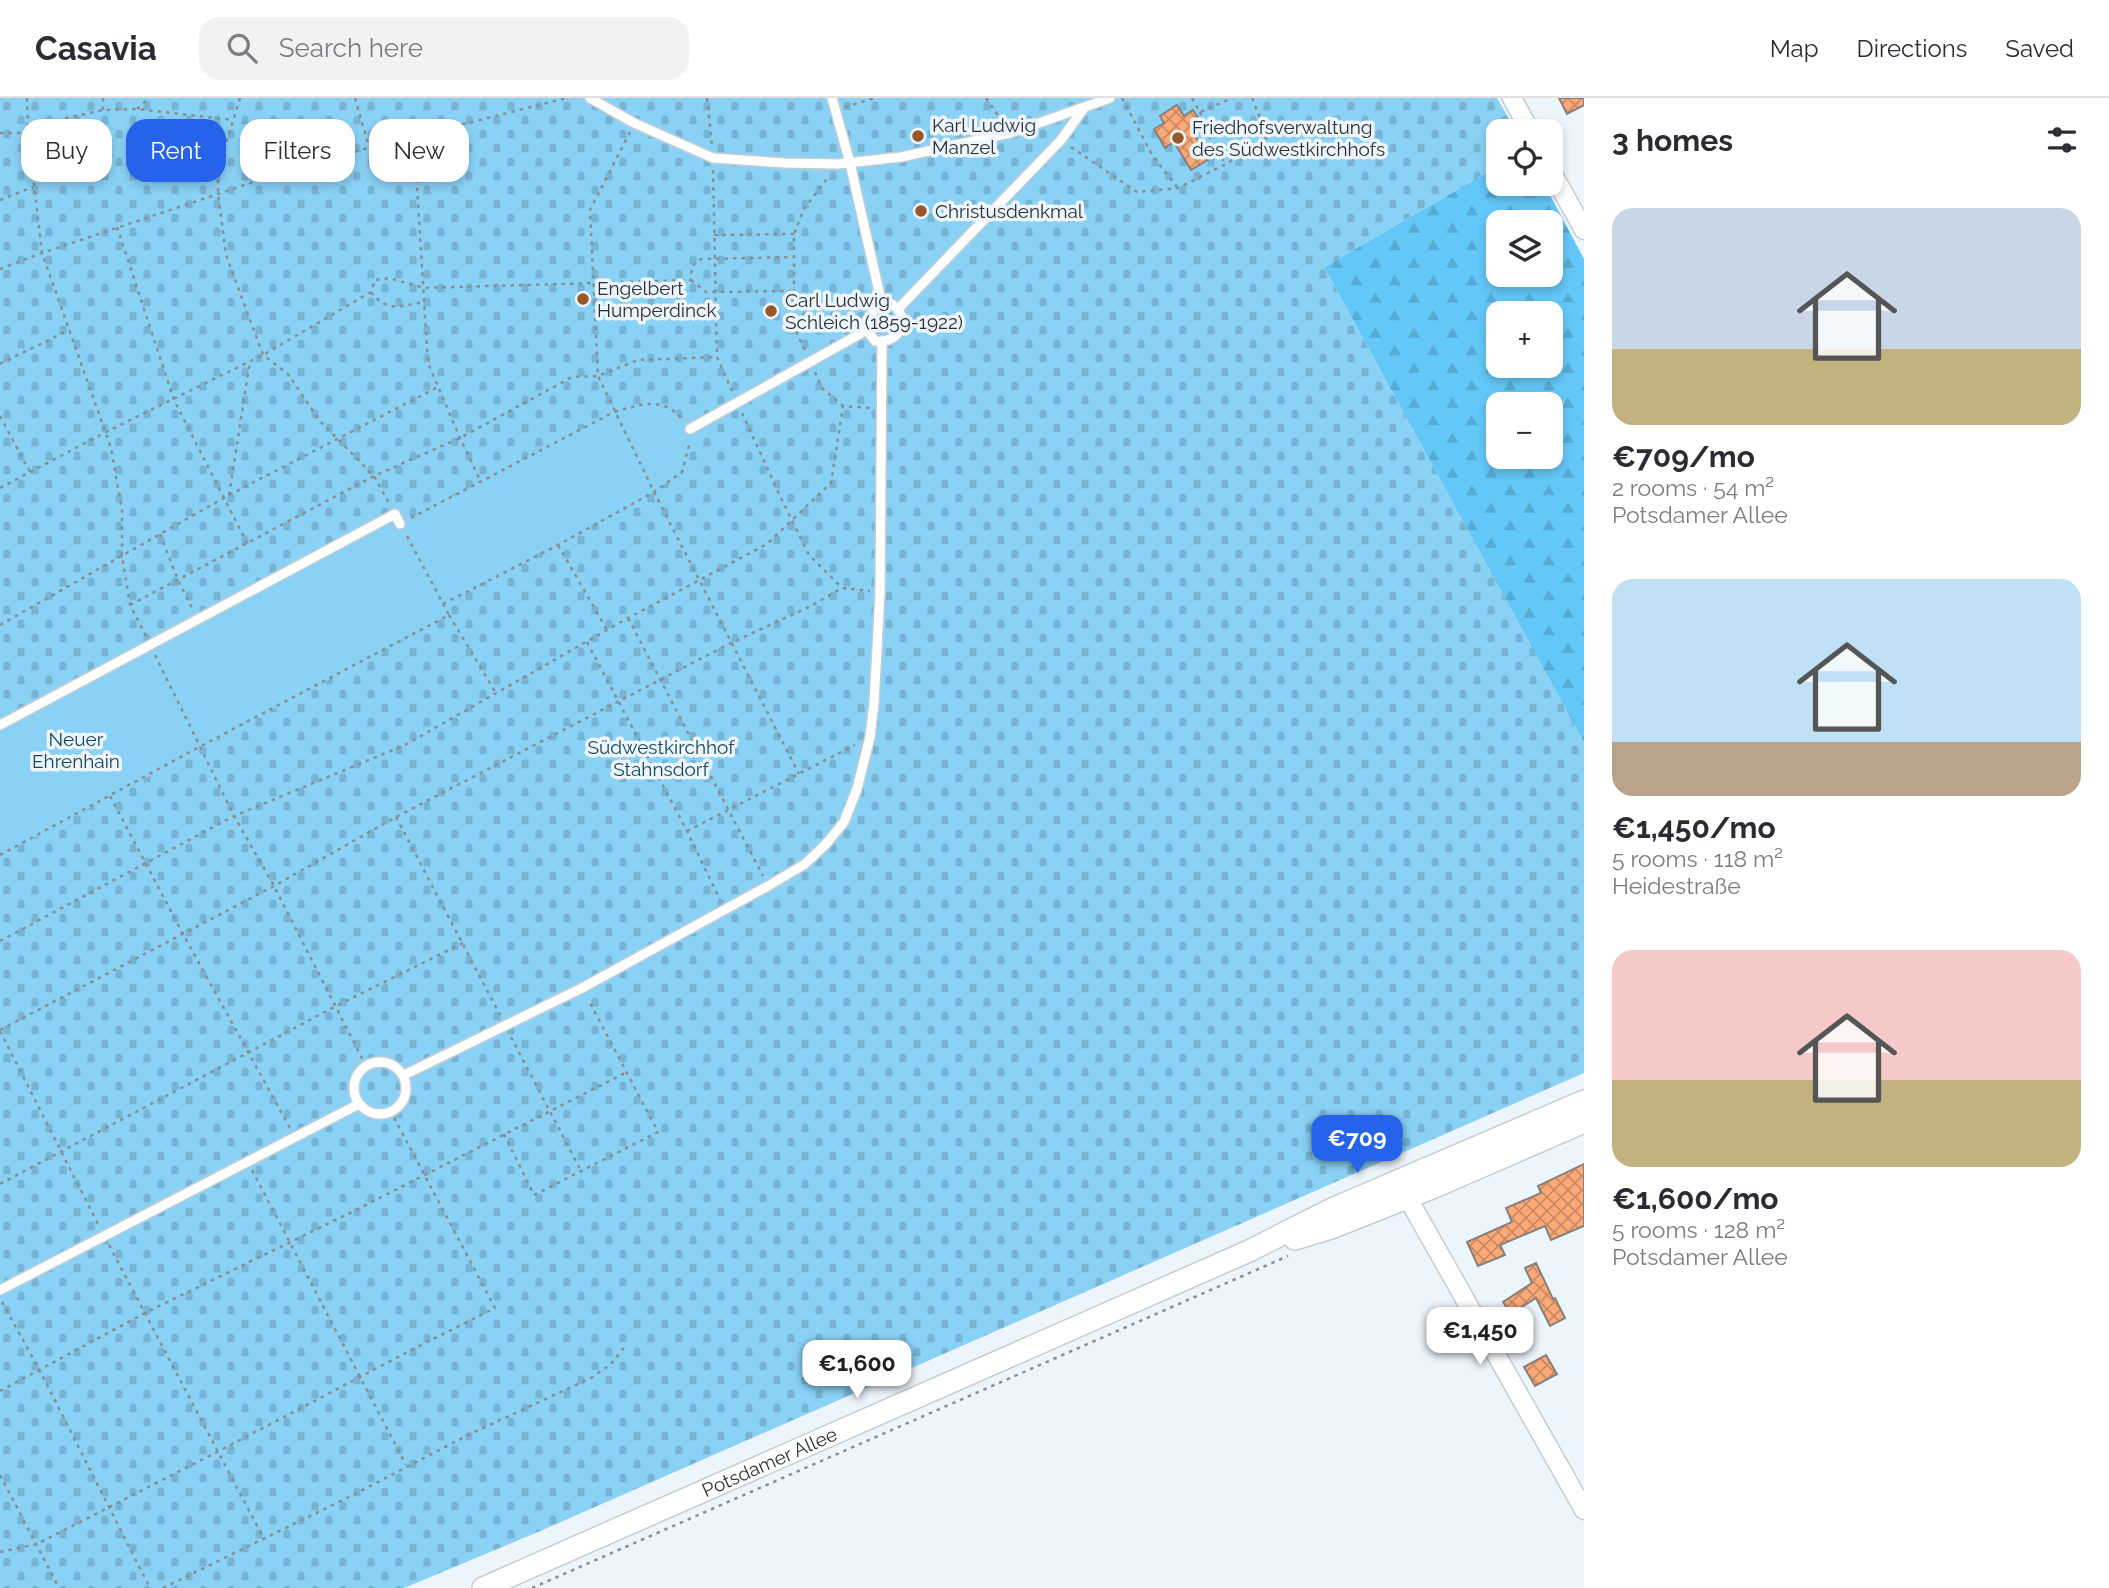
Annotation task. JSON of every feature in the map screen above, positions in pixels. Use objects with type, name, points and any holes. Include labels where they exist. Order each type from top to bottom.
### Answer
[{"type":"street","points":[[1512,98],[1523,119]]},
{"type":"street","points":[[1563,190],[1582,221]]},
{"type":"street","name":"Potsdamer Allee","points":[[483,1588],[1249,1251],[1331,1228],[1403,1189],[1584,1101]]},
{"type":"street","name":"Potsdamer Allee","points":[[1403,1189],[1584,1122]]},
{"type":"street","points":[[1403,1189],[1584,1510]]},
{"type":"lane","points":[[590,98],[634,123],[713,158],[838,164],[901,157],[1010,133],[1110,98]]},
{"type":"lane","points":[[832,98],[850,163],[882,306]]},
{"type":"lane","points":[[898,309],[1061,140],[1086,107]]},
{"type":"lane","points":[[888,302],[898,309],[902,321],[899,333],[882,342],[875,341],[867,330],[866,321],[874,310],[882,306],[888,302]]},
{"type":"lane","points":[[690,429],[867,330]]},
{"type":"lane","points":[[404,1075],[582,988],[768,886],[805,863],[826,844],[844,822],[857,789],[870,737],[880,593],[882,342]]},
{"type":"lane","points":[[0,725],[395,514],[400,524]]},
{"type":"lane","points":[[383,1062],[391,1064],[404,1075],[404,1101],[391,1112],[374,1113],[359,1104],[354,1088],[355,1079],[366,1066],[383,1062]]},
{"type":"lane","points":[[0,1290],[359,1104]]},
{"type":"path","points":[[27,98],[28,119]]},
{"type":"path","points":[[103,98],[103,110]]},
{"type":"path","points":[[137,109],[149,98]]},
{"type":"path","points":[[240,98],[218,169],[218,194],[226,255],[263,355],[288,374],[319,420],[374,476],[395,514]]},
{"type":"path","points":[[0,269],[313,162],[369,148],[355,98]]},
{"type":"path","points":[[469,122],[567,98]]},
{"type":"path","points":[[707,98],[713,158],[717,357],[809,555],[842,588]]},
{"type":"path","points":[[836,109],[875,98]]},
{"type":"path","points":[[986,98],[1010,133]]},
{"type":"path","points":[[1122,98],[1152,155],[1178,188]]},
{"type":"path","points":[[1192,98],[1211,140],[1226,163]]},
{"type":"path","points":[[1200,112],[1232,98]]},
{"type":"path","points":[[1061,140],[1138,192],[1178,188],[1268,137],[1252,98]]},
{"type":"path","points":[[62,119],[103,110],[137,109],[233,120]]},
{"type":"path","points":[[634,123],[590,210],[598,376],[654,492],[799,774]]},
{"type":"path","points":[[0,133],[21,133]]},
{"type":"path","points":[[838,164],[804,209],[794,234],[797,334],[822,388],[843,406],[881,408]]},
{"type":"path","points":[[33,182],[42,253],[111,448],[122,510],[122,555],[130,605],[234,816],[274,886],[366,1066]]},
{"type":"path","points":[[417,182],[428,363],[481,482]]},
{"type":"path","points":[[0,200],[33,187]]},
{"type":"path","points":[[117,228],[174,400],[247,543]]},
{"type":"path","points":[[714,235],[794,234]]},
{"type":"path","points":[[691,280],[692,267],[701,259],[795,257]]},
{"type":"path","points":[[0,488],[106,432],[263,355],[371,292],[375,280],[389,278],[424,288],[691,280],[705,292],[794,291]]},
{"type":"path","points":[[371,292],[380,304],[391,307],[424,302]]},
{"type":"path","points":[[0,364],[70,330]]},
{"type":"path","points":[[130,605],[374,476],[460,438],[572,377],[598,376],[638,360],[717,357]]},
{"type":"path","points":[[229,495],[250,361]]},
{"type":"path","points":[[0,617],[1,624],[229,495],[438,387]]},
{"type":"path","points":[[443,604],[654,492],[682,472],[688,453],[690,429],[679,415],[650,402],[614,412],[400,524],[443,604],[449,615],[496,694]]},
{"type":"path","points":[[0,941],[234,816],[405,744],[628,618],[767,544],[831,483],[843,406]]},
{"type":"path","points":[[0,416],[30,472]]},
{"type":"path","points":[[160,534],[178,580],[198,619]]},
{"type":"path","points":[[558,545],[607,630]]},
{"type":"path","points":[[264,1539],[0,1031],[274,886],[396,817],[731,643],[809,607],[842,588],[880,593]]},
{"type":"path","points":[[0,855],[449,615]]},
{"type":"path","points":[[628,618],[768,886]]},
{"type":"path","points":[[587,642],[725,909]]},
{"type":"path","points":[[687,831],[870,737]]},
{"type":"path","points":[[110,796],[294,1136]]},
{"type":"path","points":[[396,817],[581,1171]]},
{"type":"path","points":[[0,1184],[336,1006],[463,943]]},
{"type":"path","points":[[503,1134],[534,1195],[658,1132],[582,988]]},
{"type":"path","points":[[0,1391],[145,1313],[627,1072]]},
{"type":"path","points":[[0,1552],[37,1544],[422,1343],[495,1308],[391,1112]]},
{"type":"path","points":[[247,1161],[407,1466]]},
{"type":"path","points":[[531,1588],[1288,1257]]},
{"type":"path","points":[[0,1298],[150,1588]]},
{"type":"path","points":[[163,1588],[470,1434],[591,1378],[611,1364],[627,1343]]},
{"type":"path","points":[[0,1475],[59,1588]]},
{"type":"green space","name":"Südwestkirchhof Stahnsdorf","points":[[0,98],[1497,98],[1509,119],[1486,119],[1486,173],[1324,267],[1584,743],[1584,1073],[538,1532],[404,1588],[0,1588]]},
{"type":"green space","points":[[1486,173],[1486,196],[1550,196],[1558,210],[1486,210],[1486,287],[1563,287],[1563,220],[1584,259],[1584,743],[1324,267]]},
{"type":"green space","name":"Neuer Ehrenhain","points":[[650,402],[672,412],[690,429],[688,453],[682,472],[654,492],[443,604],[449,615],[0,856],[0,725],[395,514],[400,524],[614,412]]},
{"type":"building","points":[[1559,98],[1584,98],[1584,105],[1567,114]]},
{"type":"building","name":"Friedhofsverwaltung des Südwestkirchhofs","points":[[1177,105],[1184,116],[1193,110],[1204,127],[1194,134],[1209,159],[1191,170],[1174,142],[1165,148],[1154,129],[1164,123],[1160,116]]},
{"type":"building","points":[[1584,1164],[1584,1226],[1551,1240],[1545,1226],[1500,1245],[1505,1255],[1478,1266],[1467,1242],[1512,1222],[1506,1208],[1541,1193],[1538,1186]]},
{"type":"building","points":[[1536,1263],[1565,1318],[1550,1326],[1536,1298],[1511,1314],[1503,1302],[1532,1283],[1525,1268]]},
{"type":"building","points":[[1546,1355],[1557,1374],[1535,1386],[1524,1367]]},
{"type":"place","name":"Karl Ludwig Manzel","points":[[918,136]]},
{"type":"place","name":"Friedhofsverwaltung des Südwestkirchhofs","points":[[1178,138]]},
{"type":"place","name":"Christusdenkmal","points":[[921,211]]},
{"type":"place","name":"Engelbert Humperdinck","points":[[583,299]]},
{"type":"place","name":"Carl Ludwig Schleich (1859-1922)","points":[[771,311]]}]
